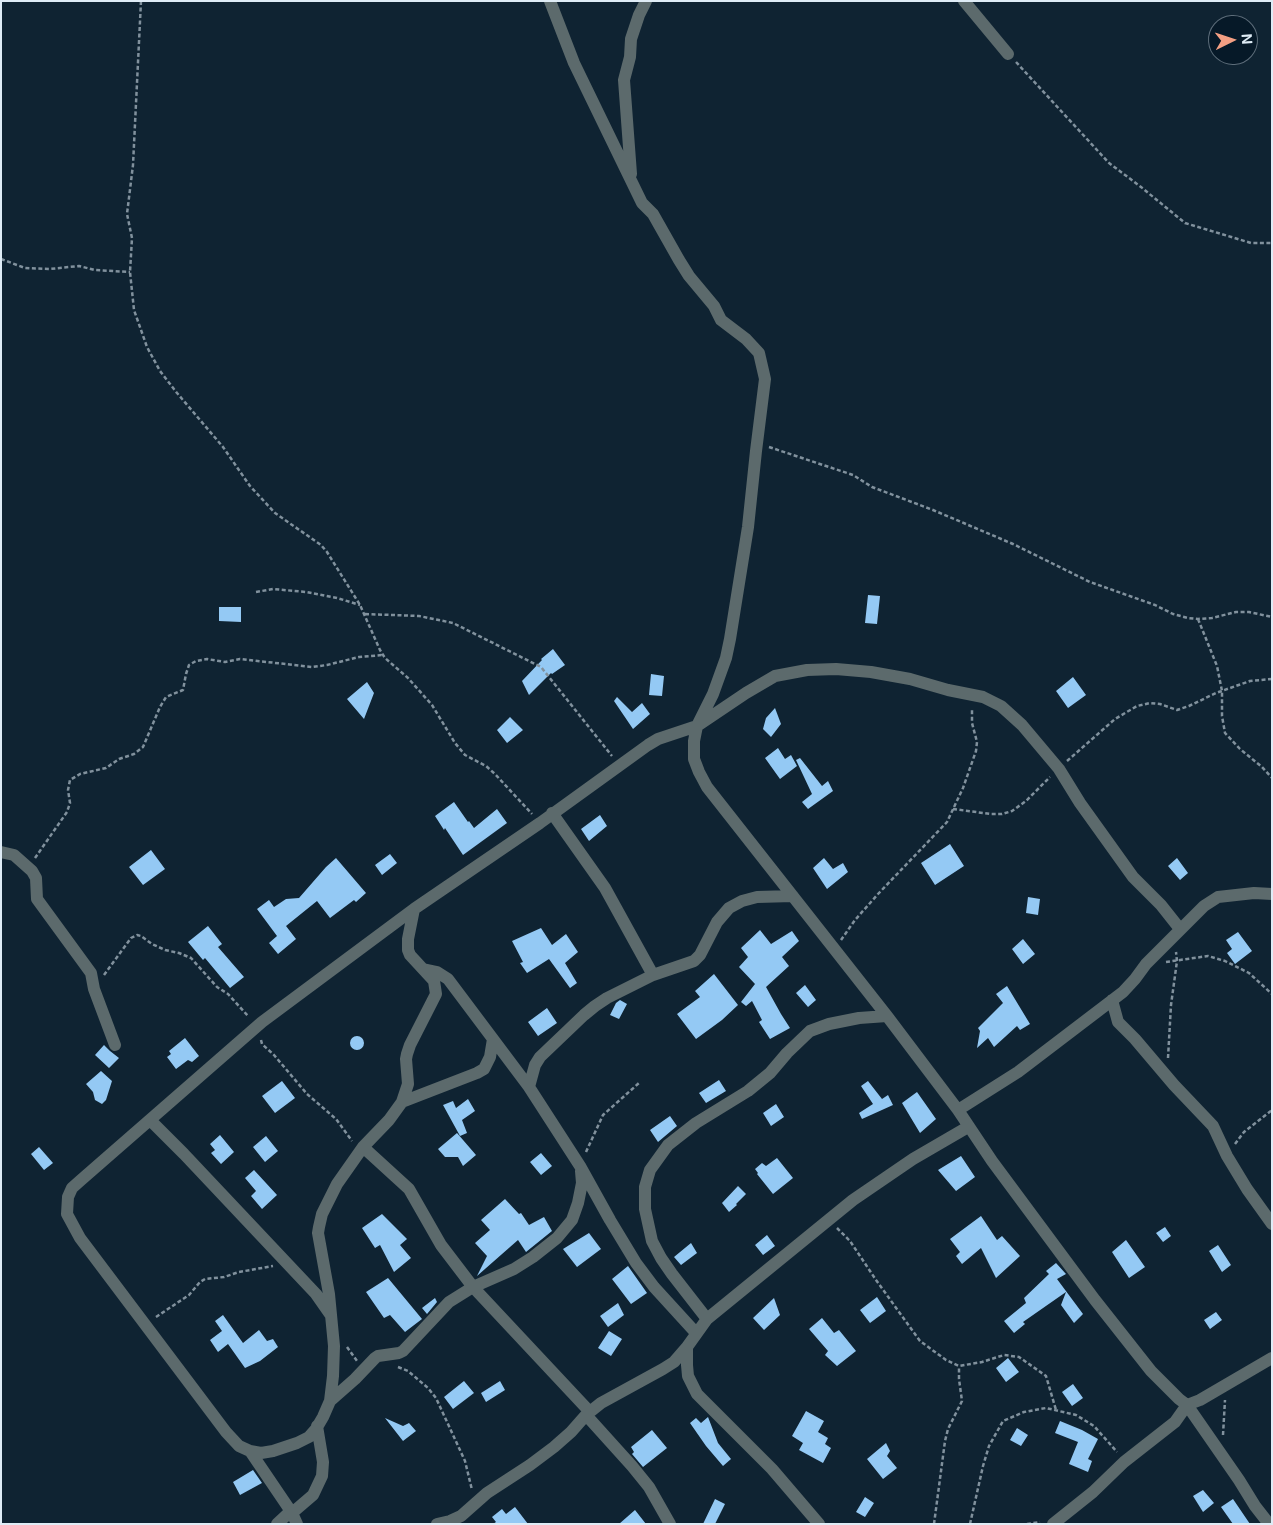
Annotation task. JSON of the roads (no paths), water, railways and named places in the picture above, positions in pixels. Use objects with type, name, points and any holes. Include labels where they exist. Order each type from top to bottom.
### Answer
[{"type":"street","points":[[550,1],[574,63],[642,204],[653,214],[679,260],[714,306],[721,320],[746,339],[759,354],[765,379],[748,527],[730,639],[726,658],[713,694],[697,726],[694,741],[694,759],[699,772],[707,787],[835,949],[958,1110],[997,1169],[1095,1300],[1151,1371],[1187,1406],[1239,1480],[1254,1506],[1269,1524]]},
{"type":"street","points":[[632,182],[624,80],[630,57],[631,39],[646,1]]},
{"type":"street","points":[[964,1],[1008,54]]},
{"type":"street","points":[[414,909],[407,946],[410,955],[434,981],[436,994],[407,1054],[408,1084],[402,1102],[389,1120],[361,1150],[337,1184],[322,1214],[319,1227],[318,1233],[329,1294],[334,1346],[330,1400],[323,1417],[309,1437],[273,1451],[261,1453],[250,1451],[239,1446],[226,1432],[80,1238],[67,1214],[68,1196],[72,1188],[257,1026],[414,909],[658,739],[697,726],[775,676],[807,670],[836,669],[871,672],[910,679],[948,690],[983,697],[1001,706],[1022,725],[1058,769],[1133,877],[1161,904],[1178,932]]},
{"type":"street","points":[[552,813],[605,888],[653,976]]},
{"type":"street","points":[[1,852],[14,856],[28,867],[36,878],[36,899],[91,973],[94,989],[115,1044]]},
{"type":"street","points":[[958,1110],[1018,1072],[1112,1000],[1135,979],[1146,964],[1204,906],[1218,897],[1254,893],[1272,894]]},
{"type":"street","points":[[529,1086],[535,1065],[540,1057],[595,1006],[607,998],[653,976],[694,961],[700,956],[717,922],[729,908],[742,901],[757,897],[793,896]]},
{"type":"street","points":[[423,969],[445,976],[529,1086],[580,1166],[636,1264],[654,1287],[696,1333]]},
{"type":"street","points":[[1112,1000],[1118,1022],[1212,1126],[1247,1189],[1272,1224]]},
{"type":"street","points":[[707,1319],[672,1274],[652,1241],[645,1208],[645,1187],[650,1170],[668,1145],[696,1123],[748,1091],[770,1073],[810,1031],[829,1024],[859,1018],[887,1016]]},
{"type":"street","points":[[402,1102],[484,1069],[490,1057],[493,1039]]},
{"type":"street","points":[[150,1120],[316,1294],[331,1316]]},
{"type":"street","points":[[437,1524],[455,1519],[487,1493],[554,1448],[601,1402],[674,1362],[707,1319],[828,1220],[853,1200],[897,1170],[968,1126]]},
{"type":"street","points":[[361,1150],[409,1189],[441,1245],[473,1287],[588,1413],[649,1487],[670,1524]]},
{"type":"street","points":[[330,1400],[375,1358],[403,1351],[449,1302],[473,1287],[514,1269],[533,1257],[556,1238],[572,1220],[578,1203],[582,1183],[580,1166]]},
{"type":"street","points":[[687,1347],[686,1364],[688,1376],[697,1394],[772,1469],[819,1524]]},
{"type":"street","points":[[1053,1524],[1093,1492],[1124,1462],[1175,1422],[1187,1406],[1272,1358]]},
{"type":"street","points":[[277,1524],[293,1516],[313,1495],[322,1476],[323,1462],[317,1426]]},
{"type":"street","points":[[250,1451],[293,1516]]}]
